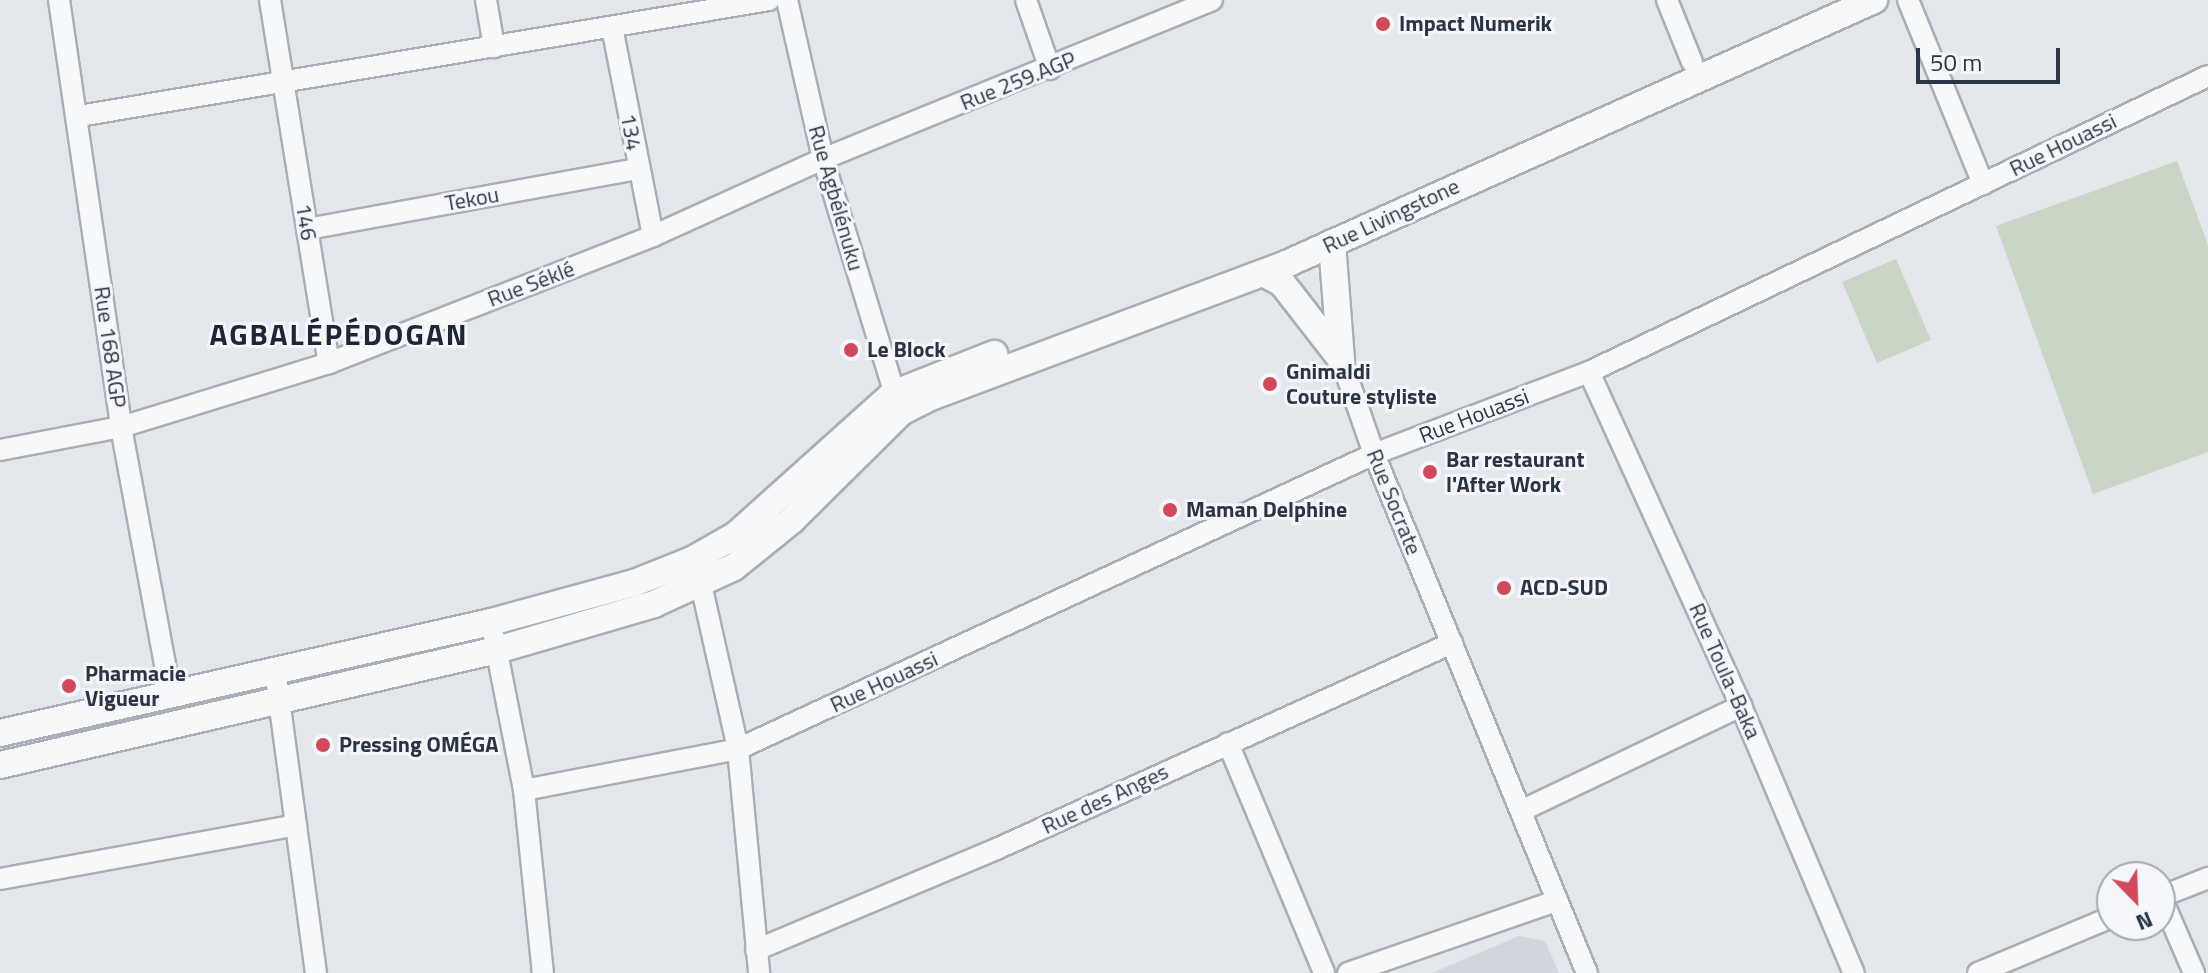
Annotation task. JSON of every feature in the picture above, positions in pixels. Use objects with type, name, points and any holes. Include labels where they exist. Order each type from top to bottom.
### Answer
[{"type":"street","name":"Rue 168 AGP","points":[[59,0],[79,116],[121,427],[170,692]]},
{"type":"street","name":"146","points":[[270,0],[329,363]]},
{"type":"street","points":[[486,0],[494,47]]},
{"type":"street","points":[[79,116],[769,0]]},
{"type":"street","name":"Rue Agbélénuku","points":[[787,0],[823,159],[897,403]]},
{"type":"street","points":[[1026,0],[1050,69]]},
{"type":"street","points":[[1667,0],[1695,70]]},
{"type":"street","name":"Rue Livingstone","points":[[897,403],[1332,243],[1695,70],[1832,0]]},
{"type":"street","name":"Rue Livingstone","points":[[1275,263],[1695,70],[1874,0]]},
{"type":"street","points":[[1908,0],[1983,184]]},
{"type":"street","name":"Rue 259.AGP","points":[[823,159],[1050,69],[1200,2]]},
{"type":"street","name":"134","points":[[612,27],[653,236]]},
{"type":"street","name":"Rue Houassi","points":[[524,790],[738,749],[1374,454],[1589,372],[2208,76]]},
{"type":"street","name":"Rue Séklé","points":[[0,450],[121,427],[329,363],[653,236],[823,159]]},
{"type":"street","name":"Tekou","points":[[307,229],[638,169]]},
{"type":"street","points":[[1332,243],[1341,359]]},
{"type":"street","points":[[1275,263],[1282,283],[1341,359]]},
{"type":"street","name":"Rue Socrate","points":[[1341,359],[1374,454],[1523,810],[1556,901],[1587,973]]},
{"type":"street","name":"Rue Toula-Baka","points":[[1589,372],[1741,706],[1854,973]]},
{"type":"street","points":[[0,765],[497,650],[621,615],[698,572],[736,535],[897,403]]},
{"type":"street","points":[[0,733],[698,572]]},
{"type":"street","points":[[698,572],[738,749],[759,973]]},
{"type":"street","points":[[491,622],[524,790],[543,973]]},
{"type":"street","name":"Rue des Anges","points":[[756,950],[992,851],[1452,643]]},
{"type":"street","points":[[275,670],[316,973]]},
{"type":"street","points":[[1523,810],[1741,706]]},
{"type":"street","points":[[1228,743],[1324,973]]},
{"type":"street","points":[[0,879],[296,825]]},
{"type":"street","points":[[2176,891],[2208,878]]},
{"type":"street","points":[[1348,973],[1556,901]]},
{"type":"street","points":[[1978,973],[2096,924]]},
{"type":"street","points":[[2176,933],[2194,973]]},
{"type":"shaded area","points":[[1519,936],[1545,941],[1559,973],[1432,973]]},
{"type":"green space","points":[[2177,161],[2208,245],[2208,452],[2093,494],[1996,226]]},
{"type":"green space","points":[[1896,259],[1931,340],[1877,363],[1842,282]]},
{"type":"place","name":"Impact Numerik","points":[[1383,24]]},
{"type":"place","name":"Le Block","points":[[851,350]]},
{"type":"place","name":"Gnimaldi Couture styliste","points":[[1270,384]]},
{"type":"place","name":"Bar restaurant l'After Work","points":[[1430,472]]},
{"type":"place","name":"Maman Delphine","points":[[1170,510]]},
{"type":"place","name":"ACD-SUD","points":[[1504,588]]},
{"type":"place","name":"Pharmacie Vigueur","points":[[69,686]]},
{"type":"place","name":"Pressing OMÉGA","points":[[323,745]]},
{"type":"district","name":"AGBALÉPÉDOGAN","points":[[339,334]]}]
